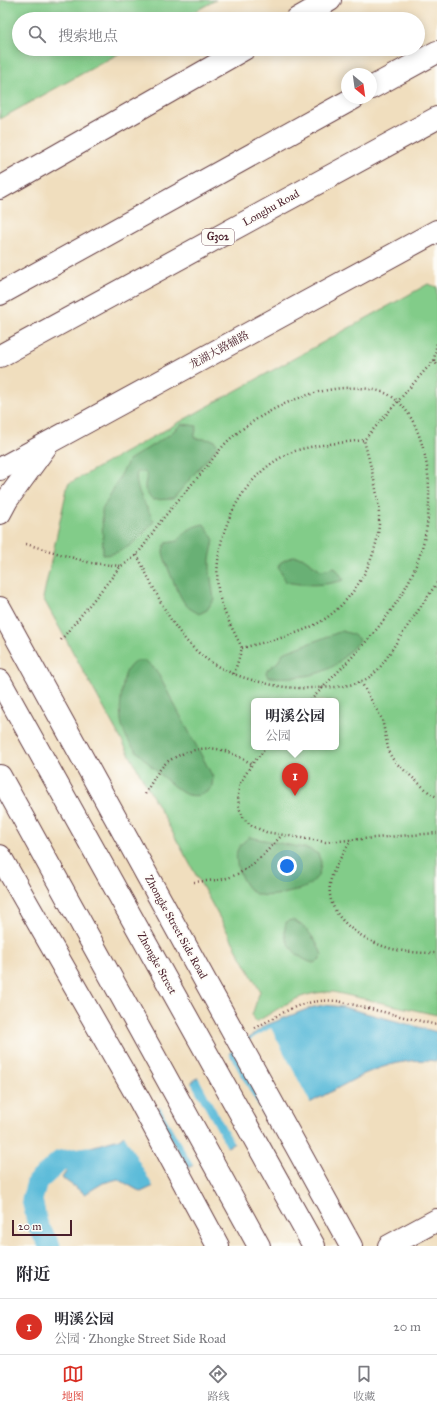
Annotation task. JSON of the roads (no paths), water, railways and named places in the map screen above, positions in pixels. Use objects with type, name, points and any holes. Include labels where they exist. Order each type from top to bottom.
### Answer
[{"type":"main road","points":[[309,12],[330,0]]},
{"type":"main road","points":[[377,85],[437,52]]},
{"type":"main road","points":[[0,188],[232,56]]},
{"type":"main road","points":[[0,294],[343,104]]},
{"type":"main road","name":"Longhu Road","points":[[0,356],[437,118]]},
{"type":"main road","name":"龙湖大路辅路","points":[[0,469],[47,445],[437,231]]},
{"type":"main road","points":[[0,513],[7,500],[47,445]]},
{"type":"main road","name":"Zhongke Street Side Road","points":[[0,608],[248,1036],[284,1124],[352,1246]]},
{"type":"main road","name":"Zhongke Street","points":[[0,681],[314,1246]]},
{"type":"main road","points":[[0,776],[259,1246]]},
{"type":"main road","points":[[0,856],[140,1101],[218,1246]]},
{"type":"main road","points":[[389,1246],[437,1220]]},
{"type":"water","points":[[324,1005],[343,1007],[437,1032],[437,1061],[409,1061],[382,1067],[364,1074],[141,1192],[118,1179],[103,1183],[85,1194],[62,1178],[80,1150],[119,1139],[264,1026],[310,1008]]},
{"type":"waterway","points":[[50,1246],[38,1226],[32,1200],[37,1182],[60,1161],[88,1157],[102,1158]]},
{"type":"place","name":"明溪公园","points":[[295,796]]}]
